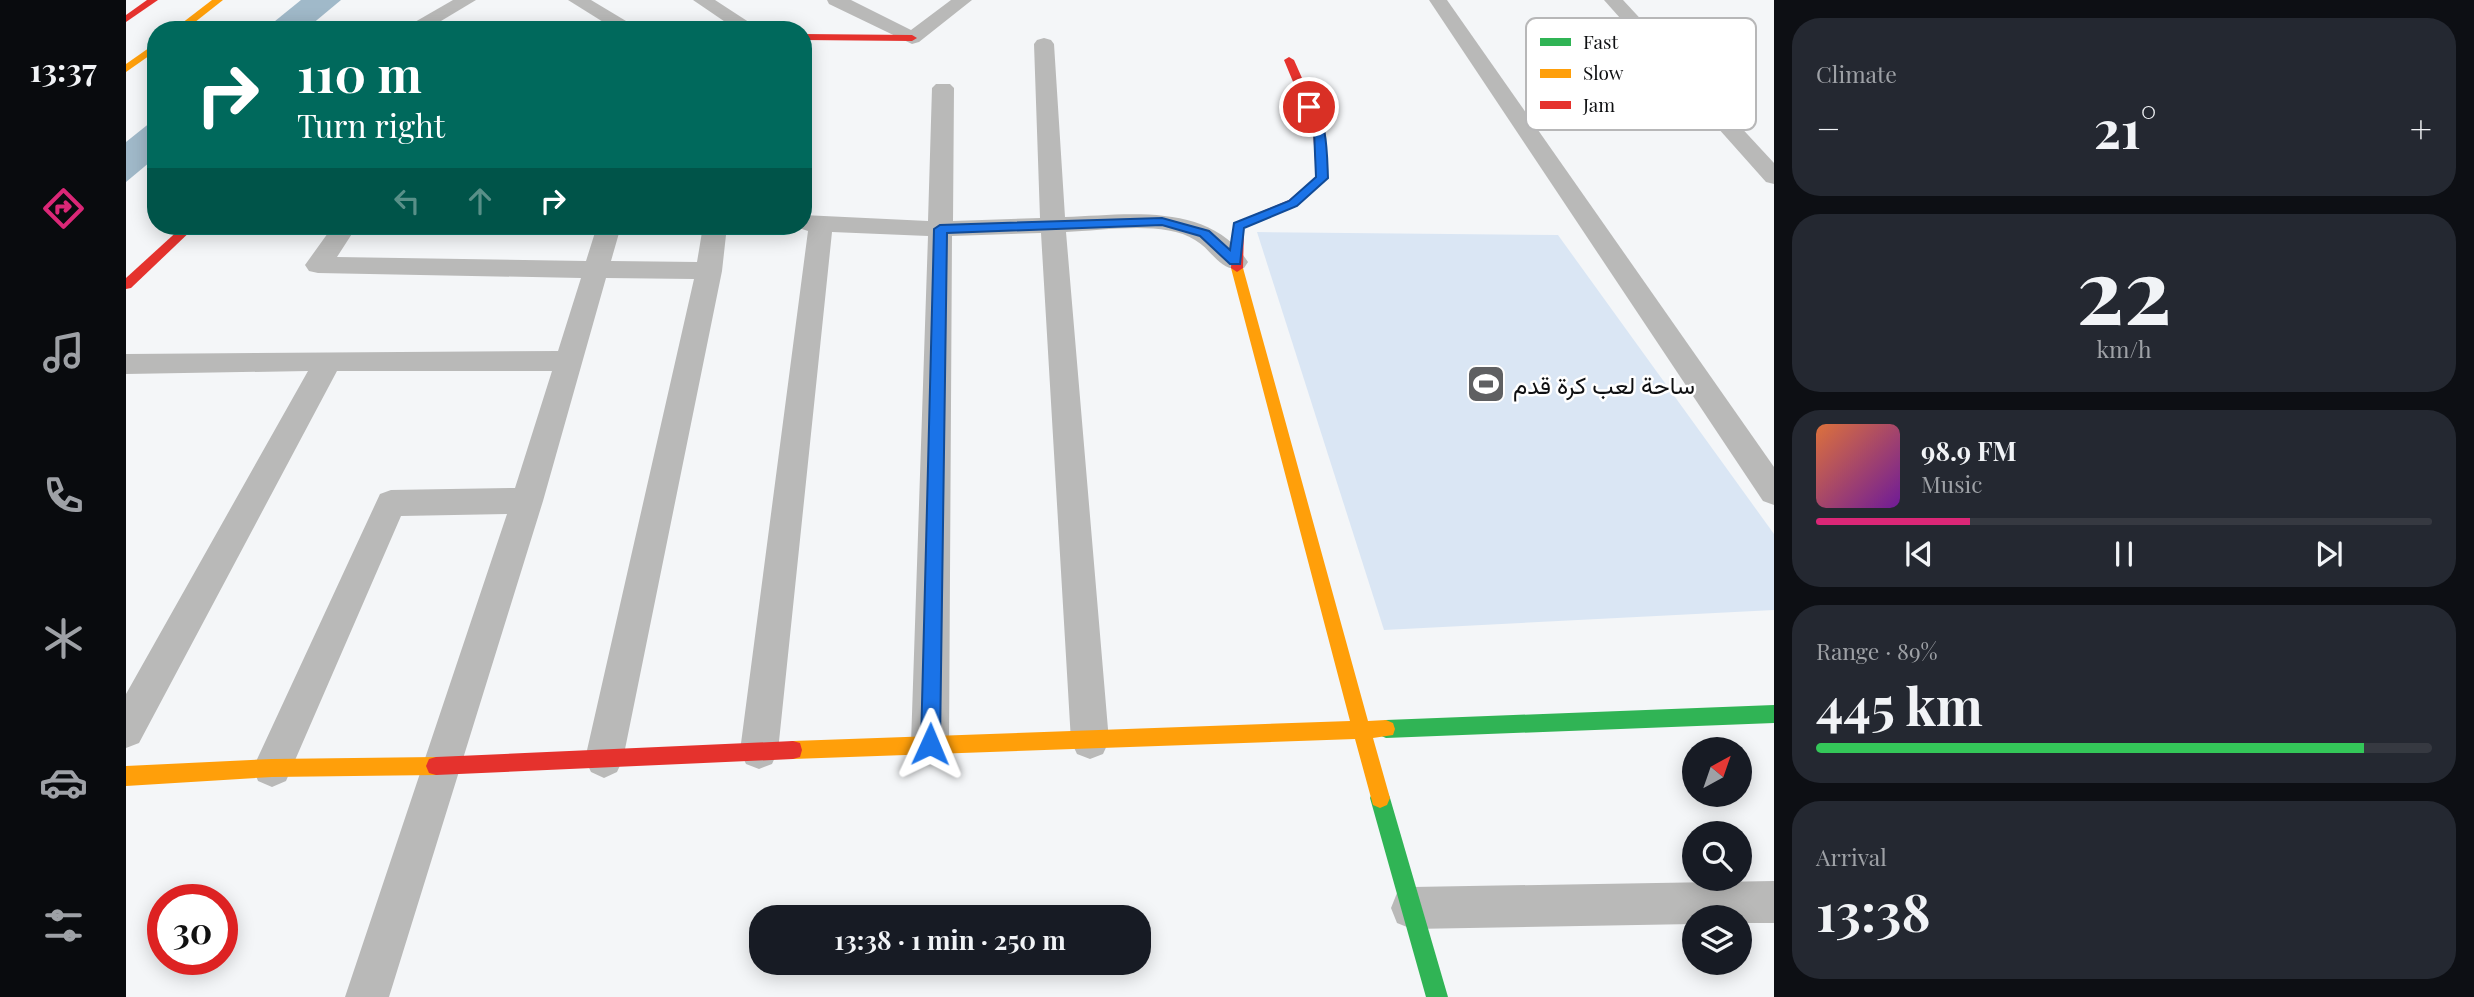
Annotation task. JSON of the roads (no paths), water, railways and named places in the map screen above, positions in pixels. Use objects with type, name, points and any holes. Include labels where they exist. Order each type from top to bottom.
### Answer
[{"type":"main road","points":[[126,19],[153,0]]},
{"type":"main road","points":[[190,21],[218,0]]},
{"type":"main road","points":[[812,37],[912,38]]},
{"type":"main road","points":[[126,69],[147,53]]},
{"type":"main road","points":[[1289,60],[1319,130],[1322,178],[1293,203],[1238,226],[1235,261],[1360,729],[1437,997]]},
{"type":"main road","points":[[126,285],[180,235]]},
{"type":"main road","points":[[126,776],[272,768],[441,766],[930,744],[1090,741],[1774,714]]},
{"type":"street","points":[[428,21],[467,0]]},
{"type":"street","points":[[578,0],[615,21]]},
{"type":"street","points":[[702,0],[736,21]]},
{"type":"street","points":[[836,0],[912,38],[955,2]]},
{"type":"street","points":[[1438,0],[1526,129]]},
{"type":"street","points":[[1613,0],[1629,18]]},
{"type":"street","points":[[1044,44],[1053,224],[1090,741]]},
{"type":"street","points":[[930,744],[943,88]]},
{"type":"street","points":[[1527,130],[1774,492]]},
{"type":"street","points":[[1731,130],[1774,177]]},
{"type":"street","points":[[812,223],[940,229],[1162,222],[1204,234],[1235,261]]},
{"type":"street","points":[[339,235],[318,265],[709,271]]},
{"type":"street","points":[[367,997],[527,500],[606,235]]},
{"type":"street","points":[[604,760],[709,271],[714,235]]},
{"type":"street","points":[[759,751],[811,235]]},
{"type":"street","points":[[126,365],[328,360],[567,361]]},
{"type":"street","points":[[126,730],[328,360]]},
{"type":"street","points":[[272,768],[391,503],[527,500]]},
{"type":"street","points":[[1412,908],[1774,902]]},
{"type":"place","name":"ساحة لعب كرة قدم","points":[[1486,384]]}]
